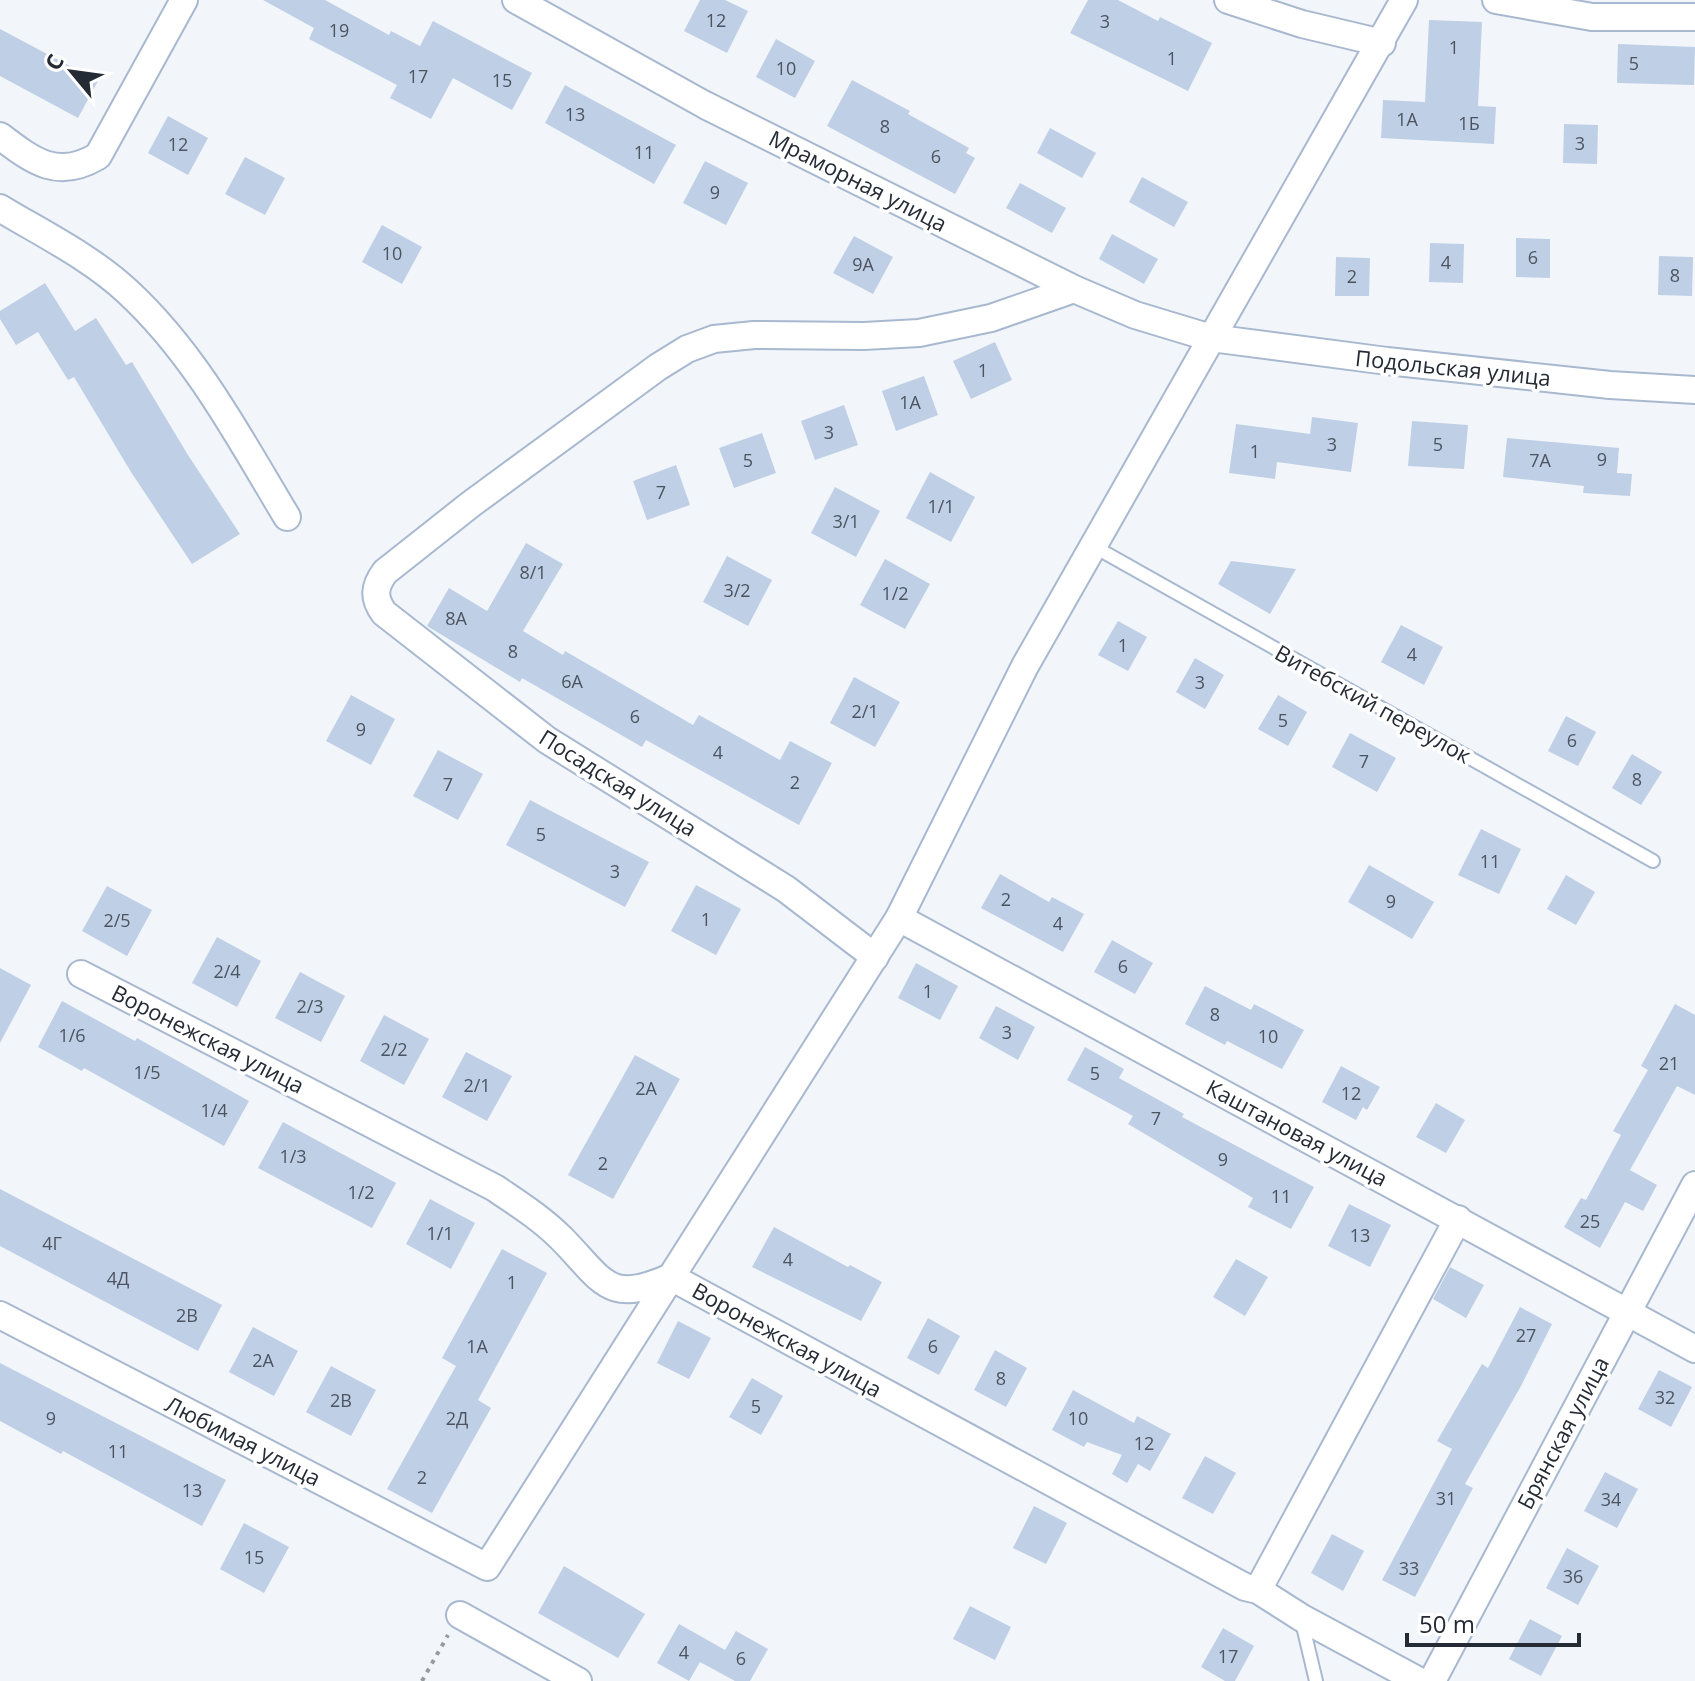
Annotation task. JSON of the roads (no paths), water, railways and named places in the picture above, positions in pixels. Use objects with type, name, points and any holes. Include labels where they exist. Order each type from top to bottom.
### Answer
[{"type":"street","points":[[0,136],[40,162],[62,169],[81,167],[98,156],[184,0]]},
{"type":"street","name":"Мраморная улица","points":[[516,0],[705,105],[1074,289],[1135,315],[1211,338]]},
{"type":"street","points":[[1228,0],[1302,24],[1382,43]]},
{"type":"street","points":[[671,1277],[899,918],[1025,666],[1404,0]]},
{"type":"street","points":[[1496,0],[1592,17],[1695,17]]},
{"type":"street","points":[[0,208],[107,274],[128,292],[174,342],[215,397],[287,517]]},
{"type":"street","name":"Посадская улица","points":[[875,957],[786,889],[547,740],[384,613],[377,603],[378,582],[385,572],[471,504],[687,349],[714,339],[754,335],[919,333],[991,318],[1074,289]]},
{"type":"street","name":"Подольская улица","points":[[1211,338],[1596,384],[1695,390]]},
{"type":"street","name":"Каштановая улица","points":[[899,918],[1695,1349]]},
{"type":"street","name":"Воронежская улица","points":[[81,974],[495,1188],[560,1237],[582,1262],[615,1288],[634,1291],[671,1277],[1061,1489],[1245,1587],[1258,1590],[1302,1618],[1419,1681]]},
{"type":"street","name":"Брянская улица","points":[[1432,1681],[1695,1185]]},
{"type":"street","points":[[1258,1590],[1458,1219]]},
{"type":"street","name":"Любимая улица","points":[[0,1315],[487,1567],[671,1277]]},
{"type":"street","points":[[460,1615],[578,1681]]},
{"type":"lane","name":"Витебский переулок","points":[[1093,546],[1653,861]]},
{"type":"lane","points":[[1302,1618],[1316,1681]]}]
